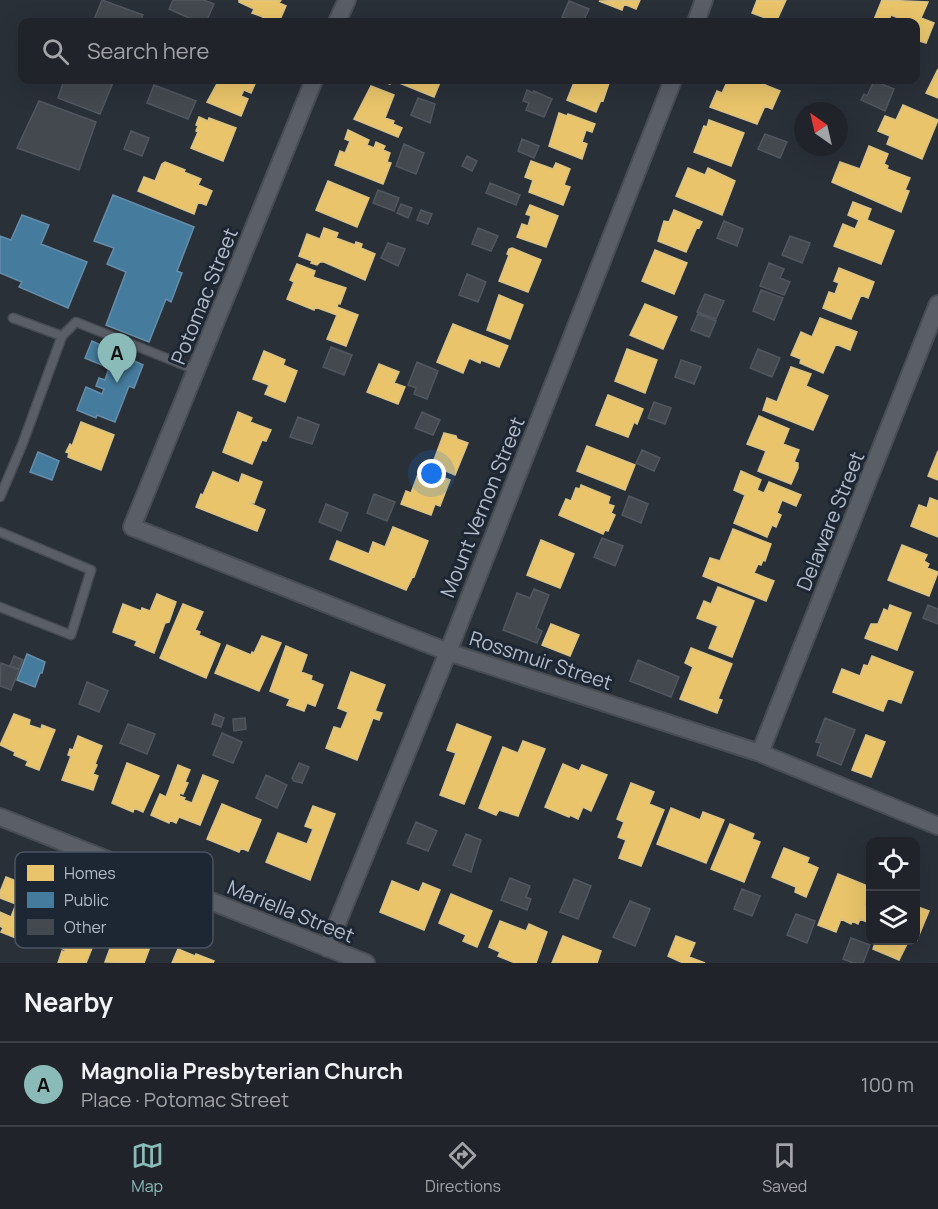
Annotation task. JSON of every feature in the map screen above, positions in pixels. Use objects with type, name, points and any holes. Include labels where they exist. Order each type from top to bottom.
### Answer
[{"type":"street","points":[[339,18],[346,0]]},
{"type":"street","points":[[697,18],[704,0]]},
{"type":"street","name":"Potomac Street","points":[[132,527],[312,84]]},
{"type":"street","name":"Mount Vernon Street","points":[[327,948],[448,652],[671,84]]},
{"type":"street","name":"Delaware Street","points":[[760,753],[938,304]]},
{"type":"street","name":"Rossmuir Street","points":[[132,527],[448,652],[760,753],[938,826]]},
{"type":"street","name":"Mariella Street","points":[[0,817],[87,852]]},
{"type":"street","name":"Mariella Street","points":[[213,902],[366,963]]},
{"type":"lane","points":[[12,318],[62,336]]},
{"type":"lane","points":[[0,497],[22,445],[62,336],[76,322],[196,370]]},
{"type":"lane","points":[[0,532],[91,570],[71,635],[0,607]]},
{"type":"building: Homes","points":[[239,0],[281,0],[279,3],[286,6],[281,18],[263,18],[252,13],[254,9]]},
{"type":"building: Homes","points":[[640,0],[636,9],[624,4],[622,10],[599,1]]},
{"type":"building: Homes","points":[[757,0],[786,0],[778,18],[765,18],[752,13]]},
{"type":"building: Homes","points":[[882,0],[928,2],[921,18],[934,23],[926,43],[920,41],[920,18],[899,18],[891,15],[890,18],[875,18]]},
{"type":"building: Homes","points":[[938,69],[938,98],[926,93]]},
{"type":"building: Homes","points":[[217,84],[255,84],[251,93],[244,90],[241,96],[248,99],[241,116],[207,102]]},
{"type":"building: Homes","points":[[402,84],[439,84],[434,97]]},
{"type":"building: Homes","points":[[573,84],[609,84],[603,101],[601,100],[596,112],[567,100]]},
{"type":"building: Homes","points":[[726,84],[765,84],[780,91],[772,109],[765,106],[757,124],[710,107],[717,91],[722,93]]},
{"type":"building: Homes","points":[[371,86],[394,95],[385,118],[394,121],[393,124],[402,128],[398,137],[354,119]]},
{"type":"building: Homes","points":[[903,105],[938,120],[922,159],[887,144],[890,136],[878,131],[885,116],[896,120]]},
{"type":"building: Homes","points":[[559,113],[595,124],[592,132],[586,130],[582,142],[587,144],[582,159],[549,146]]},
{"type":"building: Homes","points":[[199,117],[208,121],[209,118],[236,128],[223,161],[191,148],[198,132],[196,125]]},
{"type":"building: Homes","points":[[709,120],[744,133],[731,166],[694,152],[704,126],[707,127]]},
{"type":"building: Homes","points":[[348,130],[369,140],[367,145],[374,148],[376,142],[385,146],[383,150],[390,153],[387,162],[391,163],[383,184],[335,165],[340,151],[345,153],[350,141],[345,139]]},
{"type":"building: Homes","points":[[869,146],[888,154],[884,164],[888,166],[887,169],[910,178],[905,190],[909,191],[901,212],[832,182],[840,162],[860,169]]},
{"type":"building: Homes","points":[[531,161],[553,169],[556,163],[570,169],[564,185],[570,187],[563,205],[529,192],[533,180],[525,177]]},
{"type":"building: Homes","points":[[165,162],[201,179],[198,185],[212,191],[206,205],[198,202],[194,214],[138,191],[144,177],[155,181]]},
{"type":"building: Homes","points":[[688,168],[705,175],[708,168],[735,181],[722,215],[676,196]]},
{"type":"building: Homes","points":[[328,181],[369,198],[357,227],[316,210]]},
{"type":"building: Homes","points":[[853,202],[871,209],[867,220],[894,231],[881,264],[834,246],[843,224],[855,229],[859,220],[848,215]]},
{"type":"building: Homes","points":[[530,205],[558,216],[546,247],[517,237],[522,224],[528,226],[531,216],[526,214]]},
{"type":"building: Homes","points":[[674,210],[702,222],[699,228],[697,227],[686,252],[658,241],[664,221],[669,222]]},
{"type":"building: Homes","points":[[324,228],[338,233],[336,238],[355,245],[356,242],[362,244],[361,248],[375,254],[365,280],[324,262],[317,265],[299,256],[307,234],[320,239]]},
{"type":"building: Homes","points":[[512,248],[541,260],[528,292],[499,281],[509,255],[507,254]]},
{"type":"building: Homes","points":[[655,250],[687,263],[674,294],[642,281]]},
{"type":"building: Homes","points":[[297,264],[315,271],[313,277],[346,288],[337,307],[358,315],[346,346],[327,339],[337,315],[315,307],[314,310],[287,299],[294,282],[290,280]]},
{"type":"building: Homes","points":[[839,268],[874,282],[868,298],[861,295],[851,319],[823,308],[829,292],[835,294],[839,283],[834,281]]},
{"type":"building: Homes","points":[[499,295],[523,305],[510,339],[487,330]]},
{"type":"building: Homes","points":[[645,304],[677,317],[663,349],[630,335]]},
{"type":"building: Homes","points":[[820,318],[857,332],[850,350],[836,344],[823,373],[800,363],[801,359],[791,355],[801,332],[812,337]]},
{"type":"building: Homes","points":[[453,324],[508,346],[499,367],[469,358],[463,373],[437,362]]},
{"type":"building: Homes","points":[[627,349],[657,360],[645,393],[615,381]]},
{"type":"building: Homes","points":[[264,351],[285,360],[283,365],[297,371],[285,402],[265,394],[269,385],[253,379]]},
{"type":"building: Homes","points":[[379,364],[399,372],[394,383],[405,387],[398,404],[367,392]]},
{"type":"building: Homes","points":[[791,367],[811,374],[806,386],[828,396],[813,430],[763,410],[767,398],[777,402]]},
{"type":"building: Homes","points":[[608,395],[643,409],[628,437],[596,425]]},
{"type":"building: Homes","points":[[238,412],[252,418],[250,422],[271,430],[266,441],[262,440],[252,464],[223,452]]},
{"type":"building: Homes","points":[[759,416],[789,429],[783,444],[799,450],[794,462],[798,463],[798,468],[791,484],[758,471],[766,451],[747,444]]},
{"type":"building: Homes","points":[[81,422],[114,435],[101,470],[68,457],[69,453],[66,452],[70,444],[72,446]]},
{"type":"building: Homes","points":[[444,433],[456,436],[457,439],[468,443],[455,475],[432,465]]},
{"type":"building: Homes","points":[[587,446],[635,465],[625,490],[577,471]]},
{"type":"building: Homes","points":[[938,451],[938,480],[928,476]]},
{"type":"building: Homes","points":[[420,469],[450,480],[440,506],[435,504],[431,515],[401,504],[406,491],[411,493]]},
{"type":"building: Homes","points":[[741,471],[761,480],[757,490],[764,493],[769,482],[801,495],[796,506],[782,500],[777,513],[781,515],[776,527],[772,525],[767,537],[734,523],[745,495],[734,490]]},
{"type":"building: Homes","points":[[213,472],[239,483],[242,474],[262,482],[254,503],[249,503],[265,510],[257,531],[196,507]]},
{"type":"building: Homes","points":[[581,485],[610,497],[608,504],[614,506],[611,513],[615,515],[608,531],[605,530],[603,534],[559,515],[566,499],[571,501],[576,488],[580,489]]},
{"type":"building: Homes","points":[[930,498],[938,501],[938,537],[911,526],[919,505],[927,508]]},
{"type":"building: Homes","points":[[393,527],[428,541],[414,577],[406,590],[330,559],[337,541],[369,554],[373,542],[385,547]]},
{"type":"building: Homes","points":[[733,529],[771,544],[765,561],[763,560],[761,565],[758,564],[754,573],[774,581],[766,601],[703,576],[710,558],[720,561]]},
{"type":"building: Homes","points":[[541,540],[574,554],[560,588],[527,575]]},
{"type":"building: Homes","points":[[902,545],[927,555],[924,561],[929,564],[927,568],[938,572],[929,596],[888,580]]},
{"type":"building: Homes","points":[[718,587],[754,601],[732,657],[709,648],[718,626],[697,618],[704,601],[711,604]]},
{"type":"building: Homes","points":[[157,594],[176,602],[154,653],[135,645],[137,641],[113,632],[123,604],[141,611],[142,608],[150,611]]},
{"type":"building: Homes","points":[[183,604],[203,612],[195,630],[200,632],[199,635],[220,644],[206,678],[160,658]]},
{"type":"building: Homes","points":[[890,605],[911,613],[897,650],[865,638],[871,624],[878,624],[884,609],[888,611]]},
{"type":"building: Homes","points":[[551,624],[579,635],[570,656],[542,645]]},
{"type":"building: Homes","points":[[262,636],[281,643],[259,691],[215,673],[227,645],[251,655]]},
{"type":"building: Homes","points":[[286,646],[307,655],[301,672],[312,676],[311,680],[323,685],[315,706],[307,703],[304,711],[287,705],[290,699],[270,691]]},
{"type":"building: Homes","points":[[691,648],[732,664],[718,699],[722,700],[717,713],[680,699],[693,667],[685,663]]},
{"type":"building: Homes","points":[[872,656],[913,672],[901,703],[888,698],[883,711],[833,692],[842,669],[860,676],[864,665],[868,666]]},
{"type":"building: Homes","points":[[351,672],[385,685],[375,711],[382,713],[379,720],[373,718],[357,760],[326,748],[334,727],[341,729],[348,712],[338,708]]},
{"type":"building: Homes","points":[[14,714],[30,720],[29,725],[41,729],[42,725],[55,730],[39,770],[26,765],[28,761],[0,745]]},
{"type":"building: Homes","points":[[457,724],[491,737],[464,804],[440,795],[456,753],[447,750]]},
{"type":"building: Homes","points":[[866,735],[885,742],[871,777],[852,770]]},
{"type":"building: Homes","points":[[78,736],[102,746],[95,764],[97,765],[93,774],[98,776],[93,790],[62,780],[71,756],[68,755],[70,749],[73,750]]},
{"type":"building: Homes","points":[[523,741],[545,749],[518,816],[499,810],[496,815],[479,808],[503,747],[518,753]]},
{"type":"building: Homes","points":[[127,763],[159,776],[143,812],[134,808],[133,812],[112,803]]},
{"type":"building: Homes","points":[[563,764],[579,771],[582,765],[607,775],[591,811],[583,807],[578,819],[545,807]]},
{"type":"building: Homes","points":[[178,765],[190,770],[185,782],[188,783],[183,794],[180,793],[179,796],[185,798],[184,800],[192,803],[203,775],[218,781],[200,825],[179,817],[176,823],[170,820],[169,823],[151,815],[160,794],[166,797]]},
{"type":"building: Homes","points":[[631,783],[654,792],[649,804],[664,810],[641,866],[619,858],[626,840],[618,837],[624,822],[617,819]]},
{"type":"building: Homes","points":[[222,804],[261,820],[248,851],[241,848],[239,852],[207,839]]},
{"type":"building: Homes","points":[[313,806],[335,814],[310,880],[266,862],[278,833],[307,844],[313,829],[305,826]]},
{"type":"building: Homes","points":[[671,808],[700,820],[703,812],[724,820],[706,863],[657,844]]},
{"type":"building: Homes","points":[[730,824],[754,834],[752,839],[760,842],[744,882],[711,869]]},
{"type":"building: Homes","points":[[784,848],[809,858],[807,863],[818,868],[806,897],[795,892],[796,887],[772,877]]},
{"type":"building: Homes","points":[[838,874],[866,885],[866,922],[860,919],[858,924],[852,921],[851,924],[841,919],[836,932],[818,925]]},
{"type":"building: Homes","points":[[6,877],[15,881],[15,904],[0,898]]},
{"type":"building: Homes","points":[[392,881],[419,892],[423,883],[440,890],[424,930],[380,912]]},
{"type":"building: Homes","points":[[451,894],[492,911],[477,947],[463,941],[466,935],[439,923]]},
{"type":"building: Homes","points":[[15,907],[15,938],[1,932],[3,928],[0,926],[0,912],[11,917]]},
{"type":"building: Homes","points":[[920,908],[929,911],[920,933]]},
{"type":"building: Homes","points":[[500,921],[526,931],[529,924],[547,932],[536,963],[515,963],[498,956],[500,952],[489,947]]},
{"type":"building: Homes","points":[[563,936],[601,951],[597,963],[552,963]]},
{"type":"building: Homes","points":[[676,936],[695,943],[689,957],[705,963],[683,963],[668,956]]},
{"type":"building: Homes","points":[[874,945],[906,945],[899,960],[873,949]]},
{"type":"building: Homes","points":[[61,948],[92,948],[86,963],[58,963],[62,951],[65,952]]},
{"type":"building: Homes","points":[[110,948],[150,948],[144,963],[105,962]]},
{"type":"building: Homes","points":[[178,949],[214,961],[213,963],[172,963]]},
{"type":"building: Public","points":[[113,195],[194,227],[177,271],[182,273],[171,302],[166,299],[149,342],[106,325],[126,272],[107,264],[114,248],[94,241]]},
{"type":"building: Public","points":[[22,215],[49,225],[41,244],[87,262],[68,308],[19,287],[22,282],[0,273],[0,236],[11,240]]},
{"type":"building: Public","points":[[92,341],[143,365],[134,388],[129,386],[115,422],[97,415],[96,418],[77,410],[86,387],[102,394],[104,389],[96,386],[99,378],[105,380],[109,368],[85,358]]},
{"type":"building: Public","points":[[38,452],[59,461],[52,480],[30,472]]},
{"type":"building: Public","points":[[27,654],[45,662],[35,687],[17,680]]},
{"type":"building: Other","points":[[102,0],[143,15],[142,18],[95,18]]},
{"type":"building: Other","points":[[173,0],[204,0],[214,4],[208,18],[189,18],[169,9]]},
{"type":"building: Other","points":[[569,1],[589,9],[585,18],[562,17]]},
{"type":"building: Other","points":[[63,84],[112,84],[100,114],[58,98]]},
{"type":"building: Other","points":[[873,84],[882,84],[894,89],[885,111],[861,100],[864,94],[867,96]]},
{"type":"building: Other","points":[[154,85],[196,101],[188,119],[147,103]]},
{"type":"building: Other","points":[[527,90],[552,99],[544,117],[526,110],[529,103],[523,101]]},
{"type":"building: Other","points":[[418,98],[435,104],[430,123],[411,115]]},
{"type":"building: Other","points":[[39,101],[96,122],[79,170],[17,148]]},
{"type":"building: Other","points":[[131,131],[149,138],[142,156],[124,149]]},
{"type":"building: Other","points":[[765,134],[787,142],[780,158],[758,149]]},
{"type":"building: Other","points":[[522,139],[539,146],[534,158],[518,151]]},
{"type":"building: Other","points":[[404,144],[424,153],[416,174],[396,166]]},
{"type":"building: Other","points":[[467,156],[477,161],[472,171],[462,166]]},
{"type":"building: Other","points":[[490,183],[520,195],[516,205],[486,193]]},
{"type":"building: Other","points":[[378,190],[399,198],[394,211],[373,203]]},
{"type":"building: Other","points":[[401,204],[412,208],[408,218],[397,213]]},
{"type":"building: Other","points":[[421,210],[432,214],[428,224],[417,220]]},
{"type":"building: Other","points":[[724,221],[743,229],[737,246],[717,238]]},
{"type":"building: Other","points":[[478,228],[498,236],[491,251],[472,244]]},
{"type":"building: Other","points":[[790,236],[810,243],[802,263],[782,255]]},
{"type":"building: Other","points":[[388,243],[405,249],[398,266],[381,258]]},
{"type":"building: Other","points":[[769,263],[784,269],[780,278],[790,282],[784,295],[760,286]]},
{"type":"building: Other","points":[[467,274],[486,282],[478,302],[459,295]]},
{"type":"building: Other","points":[[761,290],[783,298],[774,320],[753,311]]},
{"type":"building: Other","points":[[705,294],[724,301],[716,319],[697,312]]},
{"type":"building: Other","points":[[698,314],[716,321],[709,337],[691,330]]},
{"type":"building: Other","points":[[331,347],[352,355],[344,375],[323,367]]},
{"type":"building: Other","points":[[758,349],[780,358],[772,377],[750,368]]},
{"type":"building: Other","points":[[681,360],[701,367],[694,384],[675,377]]},
{"type":"building: Other","points":[[417,362],[438,371],[427,399],[414,394],[416,388],[408,385]]},
{"type":"building: Other","points":[[654,402],[671,408],[665,424],[648,418]]},
{"type":"building: Other","points":[[422,412],[440,420],[433,435],[415,428]]},
{"type":"building: Other","points":[[298,417],[319,425],[312,444],[290,437]]},
{"type":"building: Other","points":[[642,450],[660,458],[654,471],[636,463]]},
{"type":"building: Other","points":[[374,494],[395,502],[387,521],[367,513]]},
{"type":"building: Other","points":[[629,496],[648,504],[641,523],[622,515]]},
{"type":"building: Other","points":[[326,504],[348,513],[341,531],[319,522]]},
{"type":"building: Other","points":[[602,538],[623,546],[615,566],[594,557]]},
{"type":"building: Other","points":[[534,589],[549,595],[536,628],[542,631],[537,643],[503,630],[517,593],[530,598]]},
{"type":"building: Other","points":[[928,605],[938,609],[938,624],[923,618]]},
{"type":"building: Other","points":[[14,656],[23,660],[19,669],[10,666]]},
{"type":"building: Other","points":[[638,660],[679,677],[671,697],[630,681]]},
{"type":"building: Other","points":[[1,663],[19,670],[11,690],[0,686]]},
{"type":"building: Other","points":[[87,682],[108,691],[99,712],[79,704]]},
{"type":"building: Other","points":[[215,714],[224,718],[221,727],[212,724]]},
{"type":"building: Other","points":[[245,718],[246,729],[234,731],[233,719]]},
{"type":"building: Other","points":[[825,718],[855,730],[841,765],[817,755],[821,743],[816,742]]},
{"type":"building: Other","points":[[128,724],[155,734],[147,754],[120,743]]},
{"type":"building: Other","points":[[222,733],[242,742],[233,763],[213,755]]},
{"type":"building: Other","points":[[299,763],[309,767],[302,783],[292,778]]},
{"type":"building: Other","points":[[266,775],[287,785],[277,808],[256,798]]},
{"type":"building: Other","points":[[416,822],[437,831],[428,851],[407,843]]},
{"type":"building: Other","points":[[466,834],[481,840],[471,872],[453,865]]},
{"type":"building: Other","points":[[510,878],[530,886],[526,897],[531,899],[527,910],[501,900]]},
{"type":"building: Other","points":[[574,879],[591,886],[578,919],[560,912]]},
{"type":"building: Other","points":[[742,889],[760,896],[752,916],[734,909]]},
{"type":"building: Other","points":[[630,901],[650,909],[635,946],[613,937]]},
{"type":"building: Other","points":[[796,914],[815,921],[807,943],[787,935]]},
{"type":"building: Other","points":[[851,938],[870,945],[863,963],[853,963],[843,959]]},
{"type":"place","name":"Magnolia Presbyterian Church","points":[[117,383]]}]
